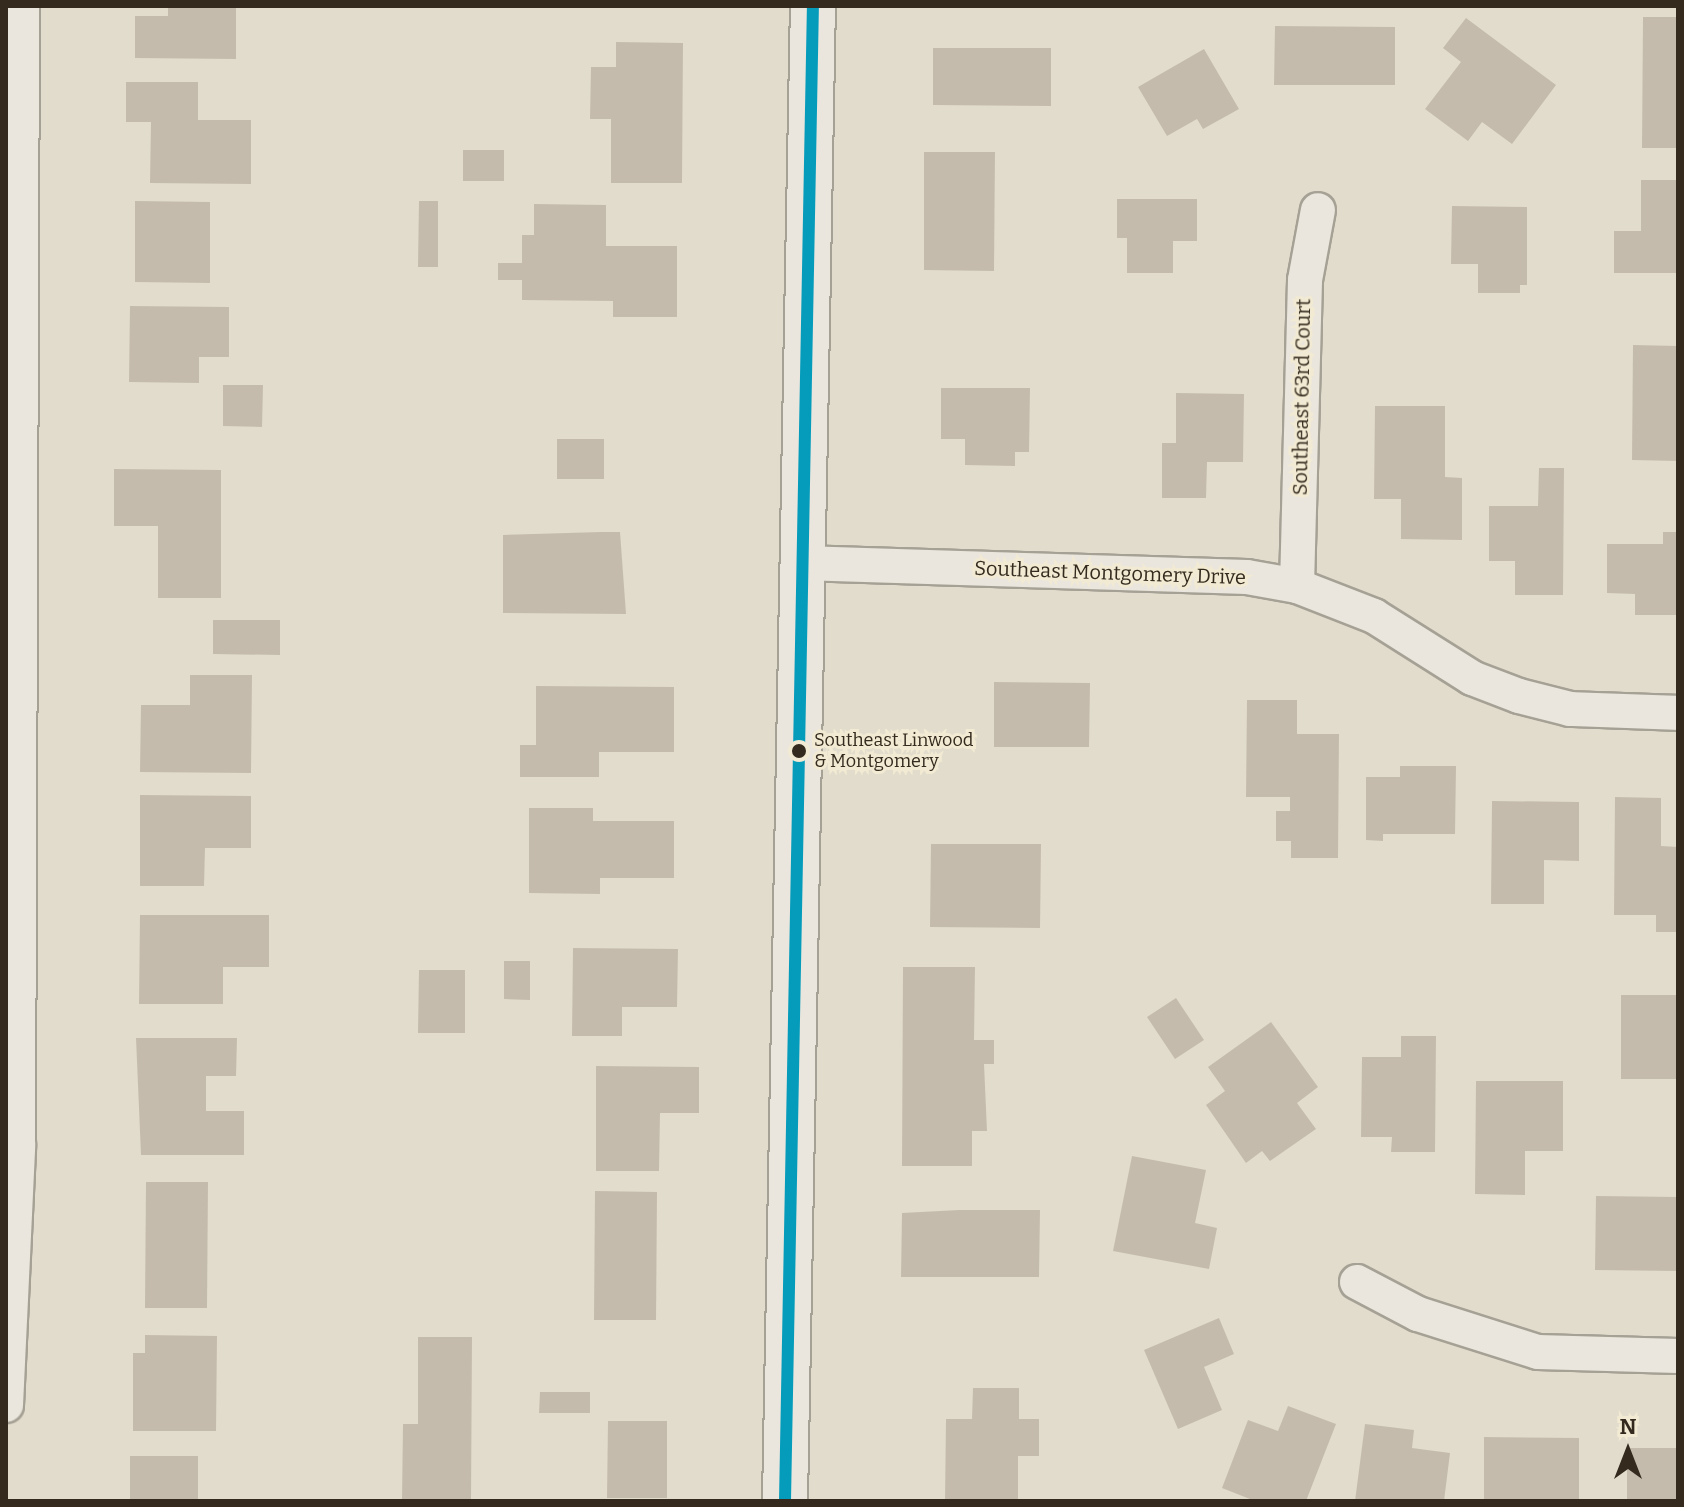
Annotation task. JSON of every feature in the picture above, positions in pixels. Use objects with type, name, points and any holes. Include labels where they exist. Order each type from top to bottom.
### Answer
[{"type":"main road","points":[[785,1501],[813,6]]},
{"type":"street","points":[[6,1405],[18,1146],[12,658],[13,180],[22,6]]},
{"type":"street","name":"Southeast 63rd Court","points":[[1297,586],[1305,280],[1318,210]]},
{"type":"street","name":"Southeast Montgomery Drive","points":[[801,563],[1202,573],[1297,586],[1374,616],[1472,678],[1519,696],[1570,709],[1678,713]]},
{"type":"street","points":[[1357,1282],[1418,1314],[1538,1352],[1678,1356]]},
{"type":"building","points":[[168,6],[236,6],[236,59],[135,58],[135,16],[168,16]]},
{"type":"building","points":[[1643,17],[1678,17],[1678,148],[1642,148]]},
{"type":"building","points":[[1466,18],[1556,85],[1512,144],[1482,122],[1468,141],[1425,109],[1461,62],[1443,48]]},
{"type":"building","points":[[1275,26],[1395,27],[1395,85],[1274,85]]},
{"type":"building","points":[[616,42],[683,43],[682,183],[611,183],[611,119],[590,119],[591,67],[616,67]]},
{"type":"building","points":[[933,48],[1051,48],[1051,106],[933,105]]},
{"type":"building","points":[[1204,49],[1239,109],[1203,129],[1197,119],[1167,136],[1138,87]]},
{"type":"building","points":[[126,82],[198,82],[198,120],[251,120],[251,184],[150,183],[151,122],[126,122]]},
{"type":"building","points":[[463,150],[504,150],[504,181],[463,181]]},
{"type":"building","points":[[924,152],[995,152],[994,271],[924,270]]},
{"type":"building","points":[[1641,180],[1678,180],[1678,273],[1614,273],[1614,231],[1641,231]]},
{"type":"building","points":[[1117,199],[1197,199],[1197,241],[1173,241],[1173,273],[1127,273],[1127,238],[1117,238]]},
{"type":"building","points":[[135,201],[210,202],[210,283],[135,282]]},
{"type":"building","points":[[419,201],[438,201],[438,267],[418,267]]},
{"type":"building","points":[[534,204],[606,205],[606,246],[677,246],[677,317],[613,317],[613,301],[522,300],[522,280],[498,280],[498,263],[522,263],[522,235],[534,235]]},
{"type":"building","points":[[1452,206],[1527,207],[1527,285],[1520,285],[1520,293],[1478,293],[1478,264],[1451,264]]},
{"type":"building","points":[[130,306],[229,307],[229,357],[199,357],[199,383],[129,382]]},
{"type":"building","points":[[1633,345],[1678,346],[1678,461],[1632,460]]},
{"type":"building","points":[[223,385],[263,385],[262,427],[223,426]]},
{"type":"building","points":[[941,388],[1030,388],[1029,452],[1015,452],[1015,466],[965,465],[965,439],[941,439]]},
{"type":"building","points":[[1176,393],[1244,394],[1243,462],[1207,462],[1206,498],[1162,498],[1162,443],[1176,443]]},
{"type":"building","points":[[1375,406],[1445,406],[1445,477],[1462,478],[1462,540],[1401,539],[1401,499],[1374,499]]},
{"type":"building","points":[[557,439],[604,439],[604,479],[557,479]]},
{"type":"building","points":[[1539,468],[1564,468],[1563,595],[1515,595],[1515,561],[1489,561],[1489,506],[1538,506]]},
{"type":"building","points":[[114,469],[221,470],[221,598],[158,598],[158,526],[114,526]]},
{"type":"building","points":[[620,532],[626,614],[503,613],[503,535]]},
{"type":"building","points":[[1663,532],[1678,532],[1678,615],[1635,615],[1635,594],[1607,593],[1607,544],[1663,544]]},
{"type":"building","points":[[213,620],[280,620],[280,655],[213,654]]},
{"type":"building","points":[[190,675],[252,675],[251,773],[140,772],[141,705],[190,705]]},
{"type":"building","points":[[994,682],[1090,683],[1089,747],[994,747]]},
{"type":"building","points":[[536,686],[674,687],[674,752],[599,752],[599,777],[520,777],[520,745],[536,745]]},
{"type":"building","points":[[1247,700],[1297,700],[1297,734],[1339,734],[1338,858],[1291,858],[1291,841],[1276,841],[1276,811],[1290,811],[1290,797],[1246,797]]},
{"type":"building","points":[[1400,766],[1456,766],[1455,834],[1383,834],[1383,841],[1366,840],[1366,777],[1400,777]]},
{"type":"building","points":[[140,795],[251,796],[251,848],[205,848],[204,886],[140,886]]},
{"type":"building","points":[[1615,797],[1661,798],[1661,846],[1678,847],[1678,932],[1656,932],[1656,915],[1614,915]]},
{"type":"building","points":[[1492,801],[1579,802],[1579,861],[1544,860],[1544,904],[1491,904]]},
{"type":"building","points":[[529,808],[593,808],[593,821],[674,821],[674,878],[600,878],[600,894],[529,893]]},
{"type":"building","points":[[931,844],[1041,844],[1040,928],[930,927]]},
{"type":"building","points":[[140,915],[269,915],[269,967],[223,967],[223,1004],[139,1004]]},
{"type":"building","points":[[573,948],[678,949],[677,1007],[622,1007],[622,1036],[572,1036]]},
{"type":"building","points":[[504,961],[530,961],[530,1000],[504,999]]},
{"type":"building","points":[[903,967],[975,967],[974,1040],[994,1040],[994,1064],[984,1064],[987,1131],[972,1131],[972,1166],[902,1166]]},
{"type":"building","points":[[419,970],[465,970],[465,1033],[418,1033]]},
{"type":"building","points":[[1621,995],[1678,995],[1678,1079],[1621,1079]]},
{"type":"building","points":[[1176,998],[1204,1040],[1175,1059],[1147,1017]]},
{"type":"building","points":[[1271,1022],[1318,1087],[1297,1103],[1316,1129],[1270,1161],[1262,1151],[1246,1163],[1206,1105],[1225,1091],[1208,1067]]},
{"type":"building","points":[[1401,1036],[1436,1036],[1435,1152],[1391,1152],[1392,1137],[1361,1137],[1362,1057],[1401,1057]]},
{"type":"building","points":[[136,1038],[237,1038],[236,1076],[206,1076],[206,1111],[244,1111],[244,1155],[141,1155]]},
{"type":"building","points":[[596,1066],[699,1067],[699,1113],[660,1113],[659,1171],[596,1171]]},
{"type":"building","points":[[1476,1081],[1563,1081],[1563,1151],[1525,1151],[1525,1195],[1475,1194]]},
{"type":"building","points":[[1132,1156],[1206,1170],[1195,1223],[1217,1228],[1209,1269],[1113,1251]]},
{"type":"building","points":[[146,1182],[208,1182],[207,1308],[145,1308]]},
{"type":"building","points":[[595,1191],[657,1192],[656,1320],[594,1320]]},
{"type":"building","points":[[1596,1196],[1678,1197],[1678,1271],[1595,1270]]},
{"type":"building","points":[[1040,1210],[1039,1277],[901,1277],[902,1213]]},
{"type":"building","points":[[1219,1318],[1234,1354],[1204,1367],[1222,1410],[1178,1429],[1144,1350]]},
{"type":"building","points":[[145,1335],[217,1336],[216,1431],[133,1431],[133,1353],[145,1353]]},
{"type":"building","points":[[418,1337],[472,1337],[471,1501],[402,1501],[403,1424],[418,1424]]},
{"type":"building","points":[[973,1388],[1019,1388],[1019,1419],[1039,1419],[1039,1456],[1018,1456],[1018,1501],[945,1501],[946,1419],[972,1419]]},
{"type":"building","points":[[540,1392],[590,1392],[590,1413],[539,1413]]},
{"type":"building","points":[[1288,1406],[1336,1424],[1306,1501],[1255,1501],[1222,1488],[1248,1420],[1278,1431]]},
{"type":"building","points":[[608,1421],[667,1421],[667,1498],[607,1498]]},
{"type":"building","points":[[1365,1424],[1414,1430],[1412,1448],[1450,1453],[1444,1501],[1355,1501]]},
{"type":"building","points":[[1484,1437],[1579,1438],[1579,1501],[1484,1501]]},
{"type":"building","points":[[1627,1448],[1678,1448],[1678,1501],[1627,1501]]},
{"type":"building","points":[[130,1456],[198,1456],[198,1501],[130,1501]]},
{"type":"transit line","points":[[785,1501],[813,6]]},
{"type":"place","name":"Southeast Linwood & Montgomery","points":[[799,751]]}]
